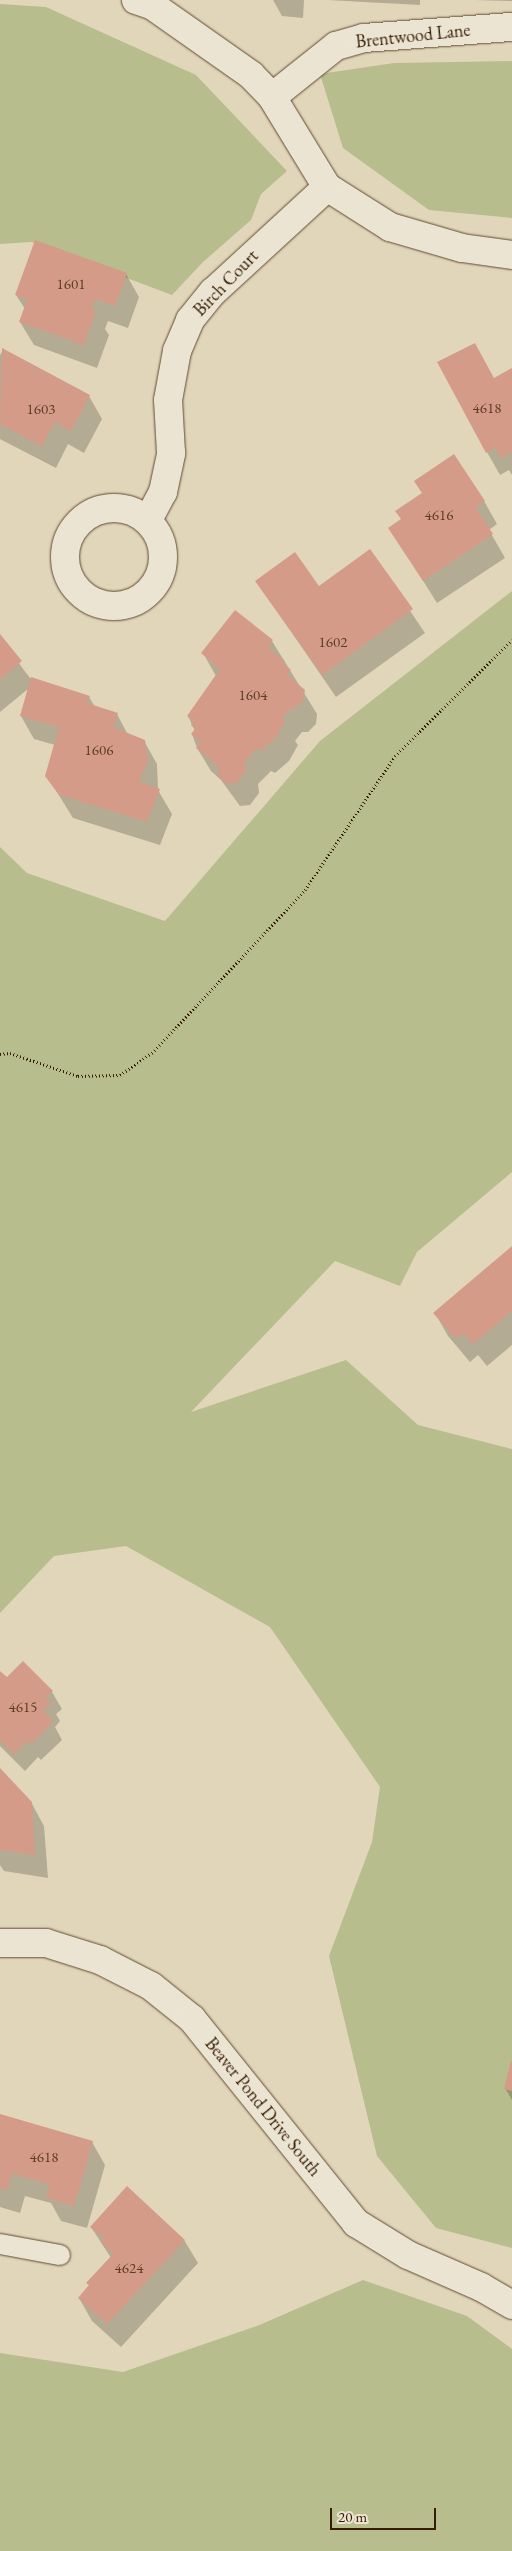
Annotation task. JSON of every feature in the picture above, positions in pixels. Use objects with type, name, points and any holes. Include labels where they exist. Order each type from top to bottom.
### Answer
[{"type":"street","points":[[136,0],[153,6],[251,75],[272,97],[327,187],[390,227],[462,248],[512,255]]},
{"type":"street","name":"Brentwood Lane","points":[[272,97],[336,46],[364,38],[512,26]]},
{"type":"street","name":"Birch Court","points":[[148,520],[162,492],[171,453],[168,400],[177,351],[190,320],[213,292],[327,187]]},
{"type":"street","name":"Beaver Pond Drive South","points":[[0,1943],[46,1943],[100,1960],[151,1986],[192,2019],[356,2223],[408,2255],[481,2287],[512,2305]]},
{"type":"lane","points":[[0,2244],[60,2256]]},
{"type":"path","points":[[0,1054],[10,1053],[78,1076],[120,1074],[152,1053],[305,890],[395,756],[512,640]]},
{"type":"green space","points":[[0,4],[46,7],[196,75],[287,171],[261,194],[251,220],[203,262],[172,295],[31,242],[0,244]]},
{"type":"green space","points":[[512,61],[512,218],[429,210],[343,148],[320,74],[394,63]]},
{"type":"green space","points":[[512,591],[512,1172],[417,1252],[400,1286],[335,1261],[191,1412],[346,1360],[418,1425],[512,1449],[512,2248],[436,2228],[377,2156],[329,1956],[372,1842],[380,1787],[270,1627],[126,1546],[54,1556],[0,1613],[0,847],[27,873],[165,921],[320,741]]},
{"type":"green space","points":[[363,2280],[467,2316],[512,2349],[512,2551],[0,2551],[0,2353],[123,2372],[257,2326]]},
{"type":"building","points":[[35,240],[127,273],[115,306],[95,299],[91,309],[96,311],[84,345],[19,322],[27,300],[15,295]]},
{"type":"building","points":[[475,343],[494,378],[512,368],[512,452],[501,458],[495,448],[486,453],[437,362]]},
{"type":"building","points":[[2,348],[90,395],[71,431],[55,422],[42,446],[0,424]]},
{"type":"building","points":[[454,454],[485,501],[475,507],[493,534],[423,581],[388,528],[401,519],[395,511],[422,493],[414,481]]},
{"type":"building","points":[[370,549],[413,609],[322,675],[255,581],[295,552],[319,586]]},
{"type":"building","points":[[235,610],[273,640],[268,647],[285,661],[283,663],[291,670],[287,675],[305,690],[303,701],[294,709],[289,709],[282,718],[285,721],[276,738],[261,751],[257,748],[245,761],[246,770],[237,783],[225,783],[218,776],[219,767],[196,748],[201,742],[191,734],[195,729],[191,725],[193,721],[187,716],[220,669],[201,653]]},
{"type":"building","points":[[0,634],[22,661],[0,679]]},
{"type":"building","points":[[31,677],[90,696],[87,703],[118,713],[113,727],[145,740],[148,760],[139,781],[160,789],[147,822],[59,795],[45,776],[59,727],[20,716]]},
{"type":"building","points":[[512,1246],[512,1311],[473,1344],[464,1333],[456,1339],[433,1313]]},
{"type":"building","points":[[23,1661],[53,1691],[46,1697],[51,1703],[43,1711],[53,1722],[31,1744],[27,1741],[14,1754],[0,1740],[0,1671],[7,1677]]},
{"type":"building","points":[[0,1768],[32,1802],[35,1855],[0,1850]]},
{"type":"building","points":[[512,2061],[512,2091],[504,2089]]},
{"type":"building","points":[[0,2114],[93,2141],[74,2206],[46,2198],[50,2185],[12,2173],[7,2190],[0,2188]]},
{"type":"building","points":[[127,2186],[185,2240],[107,2324],[78,2298],[89,2285],[86,2283],[113,2254],[101,2243],[104,2239],[90,2227]]}]
